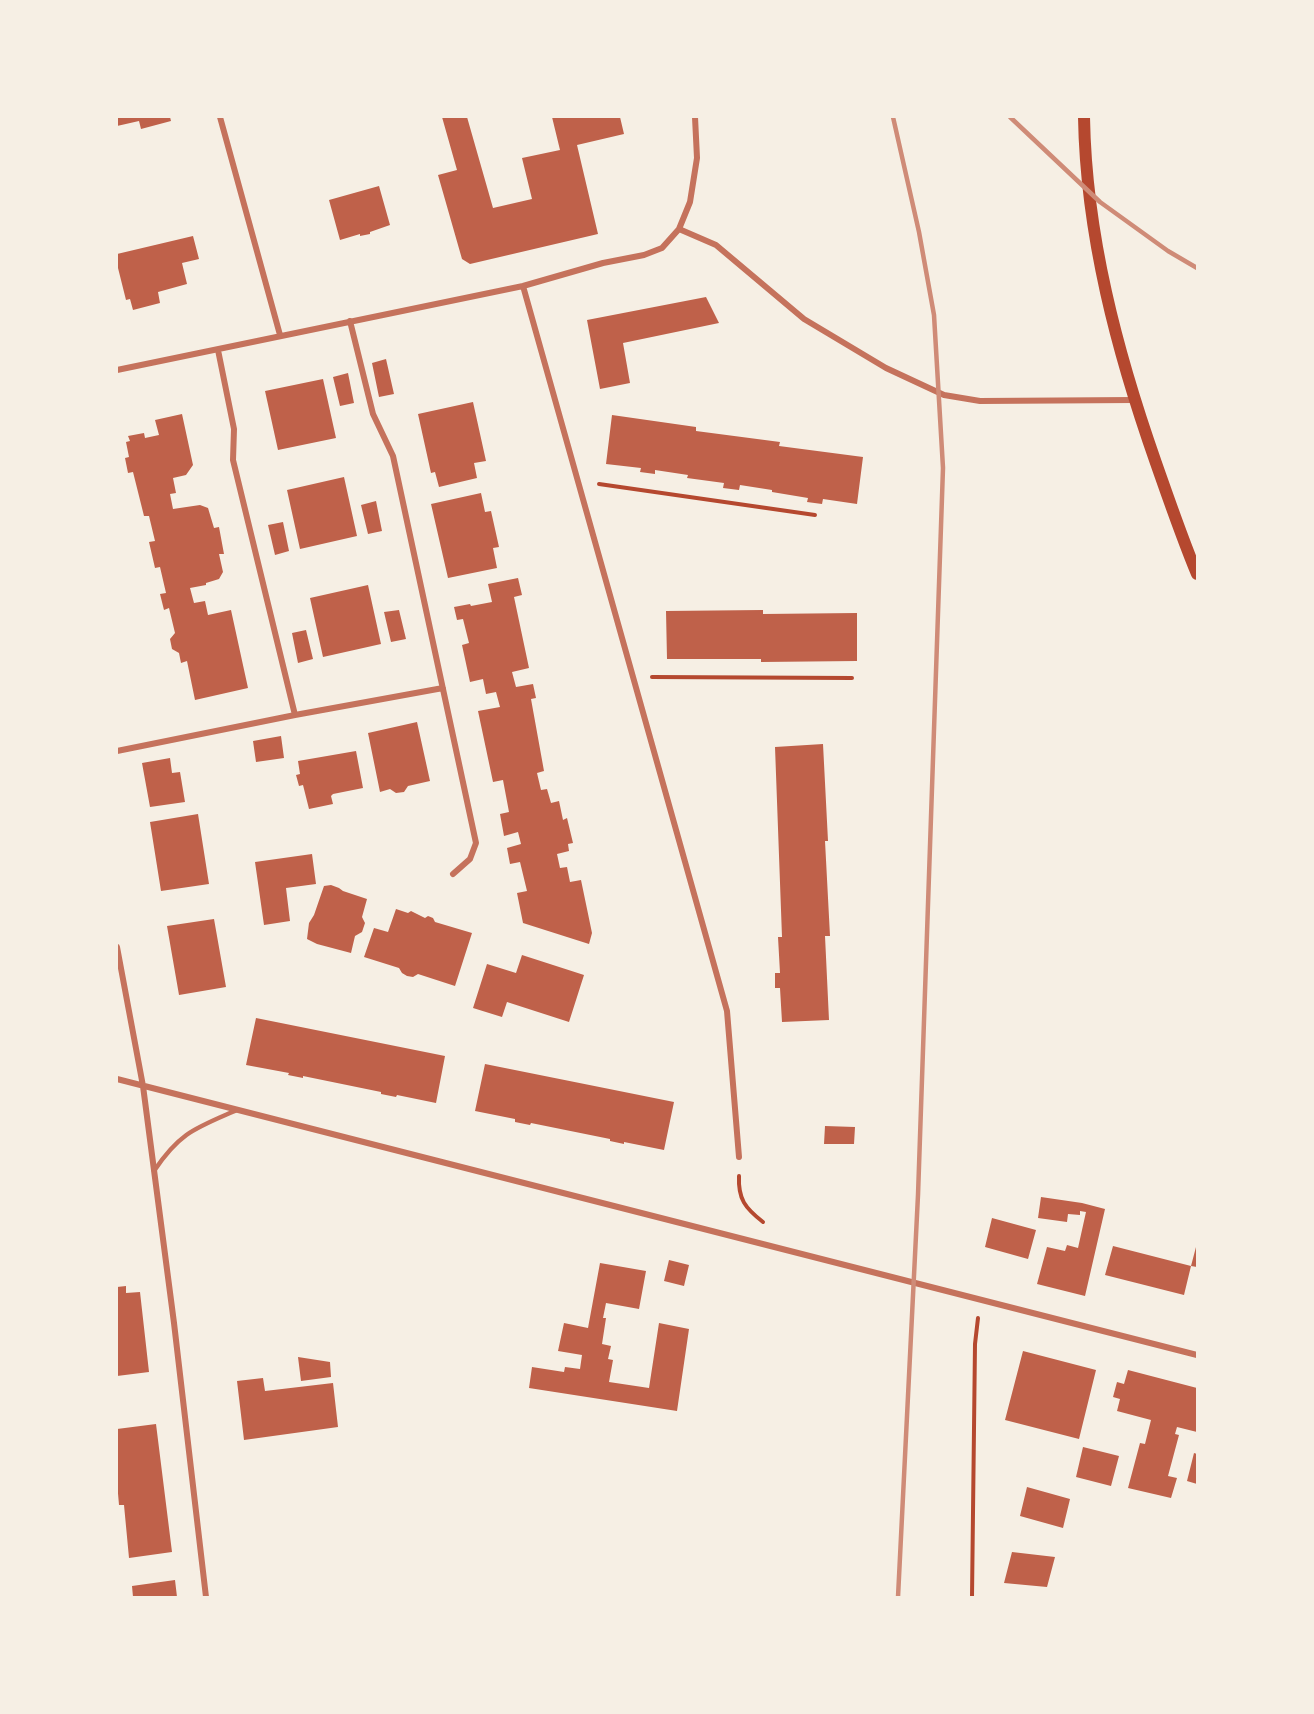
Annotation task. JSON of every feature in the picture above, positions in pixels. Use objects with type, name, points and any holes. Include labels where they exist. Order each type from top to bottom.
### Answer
[{"type":"main road","points":[[1084,117],[1085,160],[1094,225],[1111,311],[1134,400],[1183,541],[1197,574]]},
{"type":"street","points":[[220,117],[280,335]]},
{"type":"street","points":[[117,370],[523,286],[603,263],[644,255],[662,248],[679,229],[690,202],[697,158],[694,117]]},
{"type":"street","points":[[679,229],[716,245],[804,319],[886,368],[944,395],[980,401],[1134,400]]},
{"type":"street","points":[[523,286],[727,1011],[739,1157]]},
{"type":"street","points":[[350,321],[373,414],[393,456],[476,843],[470,859],[453,874]]},
{"type":"street","points":[[218,350],[234,429],[233,460],[295,715]]},
{"type":"street","points":[[117,751],[443,688]]},
{"type":"street","points":[[117,947],[143,1086],[206,1597]]},
{"type":"street","points":[[117,1079],[1197,1355]]},
{"type":"lane","points":[[154,1171],[168,1150],[184,1135],[237,1110]]},
{"type":"path","points":[[578,481],[815,515]]},
{"type":"path","points":[[633,676],[852,678]]},
{"type":"path","points":[[739,1157],[738,1192],[744,1203],[764,1223],[767,1245]]},
{"type":"path","points":[[972,1597],[975,1344],[980,1299]]},
{"type":"building","points":[[117,117],[170,117],[171,121],[141,129],[139,121],[117,126]]},
{"type":"building","points":[[442,117],[467,117],[493,208],[532,199],[522,158],[560,150],[552,117],[620,117],[624,134],[577,145],[598,234],[470,264],[462,259],[438,175],[457,170]]},
{"type":"building","points":[[379,186],[390,225],[370,232],[370,234],[360,236],[360,234],[340,240],[329,200]]},
{"type":"building","points":[[193,236],[199,259],[182,263],[187,284],[158,292],[160,303],[133,310],[130,299],[126,300],[117,264],[117,254]]},
{"type":"building","points":[[706,297],[719,323],[623,343],[630,383],[600,389],[587,320]]},
{"type":"building","points":[[386,359],[394,394],[379,397],[372,363]]},
{"type":"building","points":[[348,373],[354,403],[340,406],[333,377]]},
{"type":"building","points":[[323,379],[336,438],[278,450],[265,391]]},
{"type":"building","points":[[473,402],[486,461],[474,463],[477,478],[439,487],[435,472],[431,473],[418,414]]},
{"type":"building","points":[[182,414],[193,465],[186,475],[173,478],[176,493],[170,494],[173,509],[200,505],[208,508],[214,528],[219,527],[224,554],[219,554],[223,572],[219,579],[206,583],[206,585],[190,588],[194,603],[205,601],[208,615],[231,610],[248,688],[195,700],[187,661],[181,663],[179,653],[172,649],[170,639],[175,633],[169,608],[164,610],[160,594],[166,593],[160,567],[155,568],[149,542],[155,541],[149,516],[144,516],[133,472],[128,473],[125,458],[129,457],[126,442],[130,441],[128,436],[144,433],[145,438],[159,435],[155,420]]},
{"type":"building","points":[[612,415],[696,427],[696,431],[780,442],[779,446],[863,457],[857,504],[823,499],[822,504],[807,502],[808,498],[772,492],[772,490],[740,485],[739,490],[723,488],[724,483],[687,478],[688,475],[655,470],[655,474],[640,472],[641,468],[606,464]]},
{"type":"building","points":[[344,477],[357,536],[300,549],[287,490]]},
{"type":"building","points":[[481,493],[485,512],[491,511],[499,547],[493,548],[497,568],[448,578],[431,504]]},
{"type":"building","points":[[376,501],[382,531],[368,534],[361,505]]},
{"type":"building","points":[[283,522],[289,551],[275,555],[268,525]]},
{"type":"building","points":[[518,578],[522,595],[514,597],[529,668],[512,672],[516,687],[533,684],[536,698],[531,699],[544,771],[537,773],[541,790],[547,789],[551,803],[559,801],[563,820],[567,818],[573,843],[568,844],[569,851],[557,854],[560,868],[567,867],[570,882],[581,880],[592,933],[589,944],[523,923],[517,893],[527,891],[520,862],[510,864],[507,848],[521,844],[518,832],[504,836],[500,814],[509,812],[503,780],[493,782],[478,711],[500,707],[496,692],[486,694],[483,679],[470,682],[462,645],[469,643],[463,619],[457,620],[454,607],[492,602],[488,584]]},
{"type":"building","points":[[368,585],[381,644],[323,657],[310,598]]},
{"type":"building","points":[[399,610],[406,639],[391,642],[384,612]]},
{"type":"building","points":[[763,610],[763,614],[857,613],[857,661],[761,662],[761,659],[667,659],[666,611]]},
{"type":"building","points":[[306,630],[313,659],[298,663],[292,633]]},
{"type":"building","points":[[417,722],[430,781],[408,786],[404,792],[396,793],[390,789],[380,792],[368,733]]},
{"type":"building","points":[[281,736],[284,758],[256,762],[253,741]]},
{"type":"building","points":[[823,744],[828,841],[825,841],[830,936],[825,936],[829,1020],[782,1022],[780,988],[775,988],[775,973],[780,973],[778,937],[782,937],[775,747]]},
{"type":"building","points":[[356,751],[363,788],[333,794],[331,796],[333,804],[309,809],[303,785],[299,786],[296,775],[300,774],[298,761]]},
{"type":"building","points":[[170,758],[172,773],[180,772],[185,802],[150,807],[142,763]]},
{"type":"building","points":[[198,814],[209,884],[161,891],[150,822]]},
{"type":"building","points":[[312,854],[316,884],[286,888],[290,921],[264,925],[255,862]]},
{"type":"building","points":[[331,885],[367,899],[362,917],[365,923],[362,932],[355,936],[351,953],[307,939],[309,923],[324,886]]},
{"type":"building","points":[[396,909],[408,913],[411,911],[425,918],[428,916],[435,922],[472,933],[455,986],[418,974],[413,977],[407,976],[399,968],[364,957],[374,928],[388,932]]},
{"type":"building","points":[[214,919],[226,987],[179,995],[167,926]]},
{"type":"building","points":[[522,955],[584,975],[569,1022],[507,1002],[502,1017],[473,1008],[487,964],[516,973]]},
{"type":"building","points":[[256,1018],[445,1056],[436,1103],[381,1094],[381,1092],[246,1065]]},
{"type":"building","points":[[485,1064],[674,1102],[664,1150],[624,1142],[624,1144],[531,1123],[530,1125],[515,1122],[515,1119],[475,1111]]},
{"type":"building","points":[[825,1126],[855,1127],[854,1144],[824,1144]]},
{"type":"building","points":[[1041,1197],[1105,1209],[1085,1296],[1037,1284],[1047,1247],[1065,1251],[1067,1245],[1078,1248],[1086,1212],[1080,1211],[1080,1215],[1068,1214],[1067,1222],[1038,1218]]},
{"type":"building","points":[[992,1218],[1036,1230],[1028,1259],[985,1247]]},
{"type":"building","points":[[1113,1246],[1191,1266],[1184,1295],[1105,1275]]},
{"type":"building","points":[[1197,1247],[1197,1267],[1191,1266]]},
{"type":"building","points":[[669,1260],[689,1265],[684,1286],[664,1281]]},
{"type":"building","points":[[600,1263],[646,1271],[639,1309],[606,1303],[602,1344],[611,1346],[608,1359],[613,1360],[609,1382],[649,1388],[659,1323],[689,1329],[677,1411],[529,1388],[532,1367],[564,1372],[565,1367],[580,1369],[582,1355],[558,1351],[564,1323],[588,1328]]},
{"type":"building","points":[[126,1286],[126,1293],[140,1292],[149,1372],[117,1376],[117,1287]]},
{"type":"building","points":[[1023,1351],[1096,1370],[1079,1439],[1005,1420]]},
{"type":"building","points":[[298,1357],[330,1362],[331,1377],[301,1381]]},
{"type":"building","points":[[1128,1370],[1197,1388],[1197,1432],[1177,1427],[1175,1434],[1179,1435],[1168,1476],[1177,1478],[1171,1498],[1128,1488],[1140,1443],[1145,1444],[1151,1420],[1117,1411],[1120,1399],[1113,1397],[1117,1382],[1124,1384]]},
{"type":"building","points":[[263,1378],[265,1391],[333,1383],[338,1427],[244,1440],[237,1381]]},
{"type":"building","points":[[156,1424],[172,1552],[129,1558],[124,1505],[119,1505],[117,1429]]},
{"type":"building","points":[[1083,1447],[1119,1456],[1111,1486],[1076,1477]]},
{"type":"building","points":[[1194,1453],[1197,1454],[1197,1484],[1187,1481]]},
{"type":"building","points":[[1027,1487],[1070,1499],[1063,1528],[1020,1516]]},
{"type":"building","points":[[1012,1552],[1055,1557],[1047,1587],[1004,1583]]},
{"type":"building","points":[[175,1580],[177,1597],[133,1597],[132,1586]]},
{"type":"railway","points":[[893,117],[919,232],[934,315],[943,468],[918,1195],[898,1597]]},
{"type":"railway","points":[[1010,117],[1100,202],[1168,251],[1197,268]]}]
